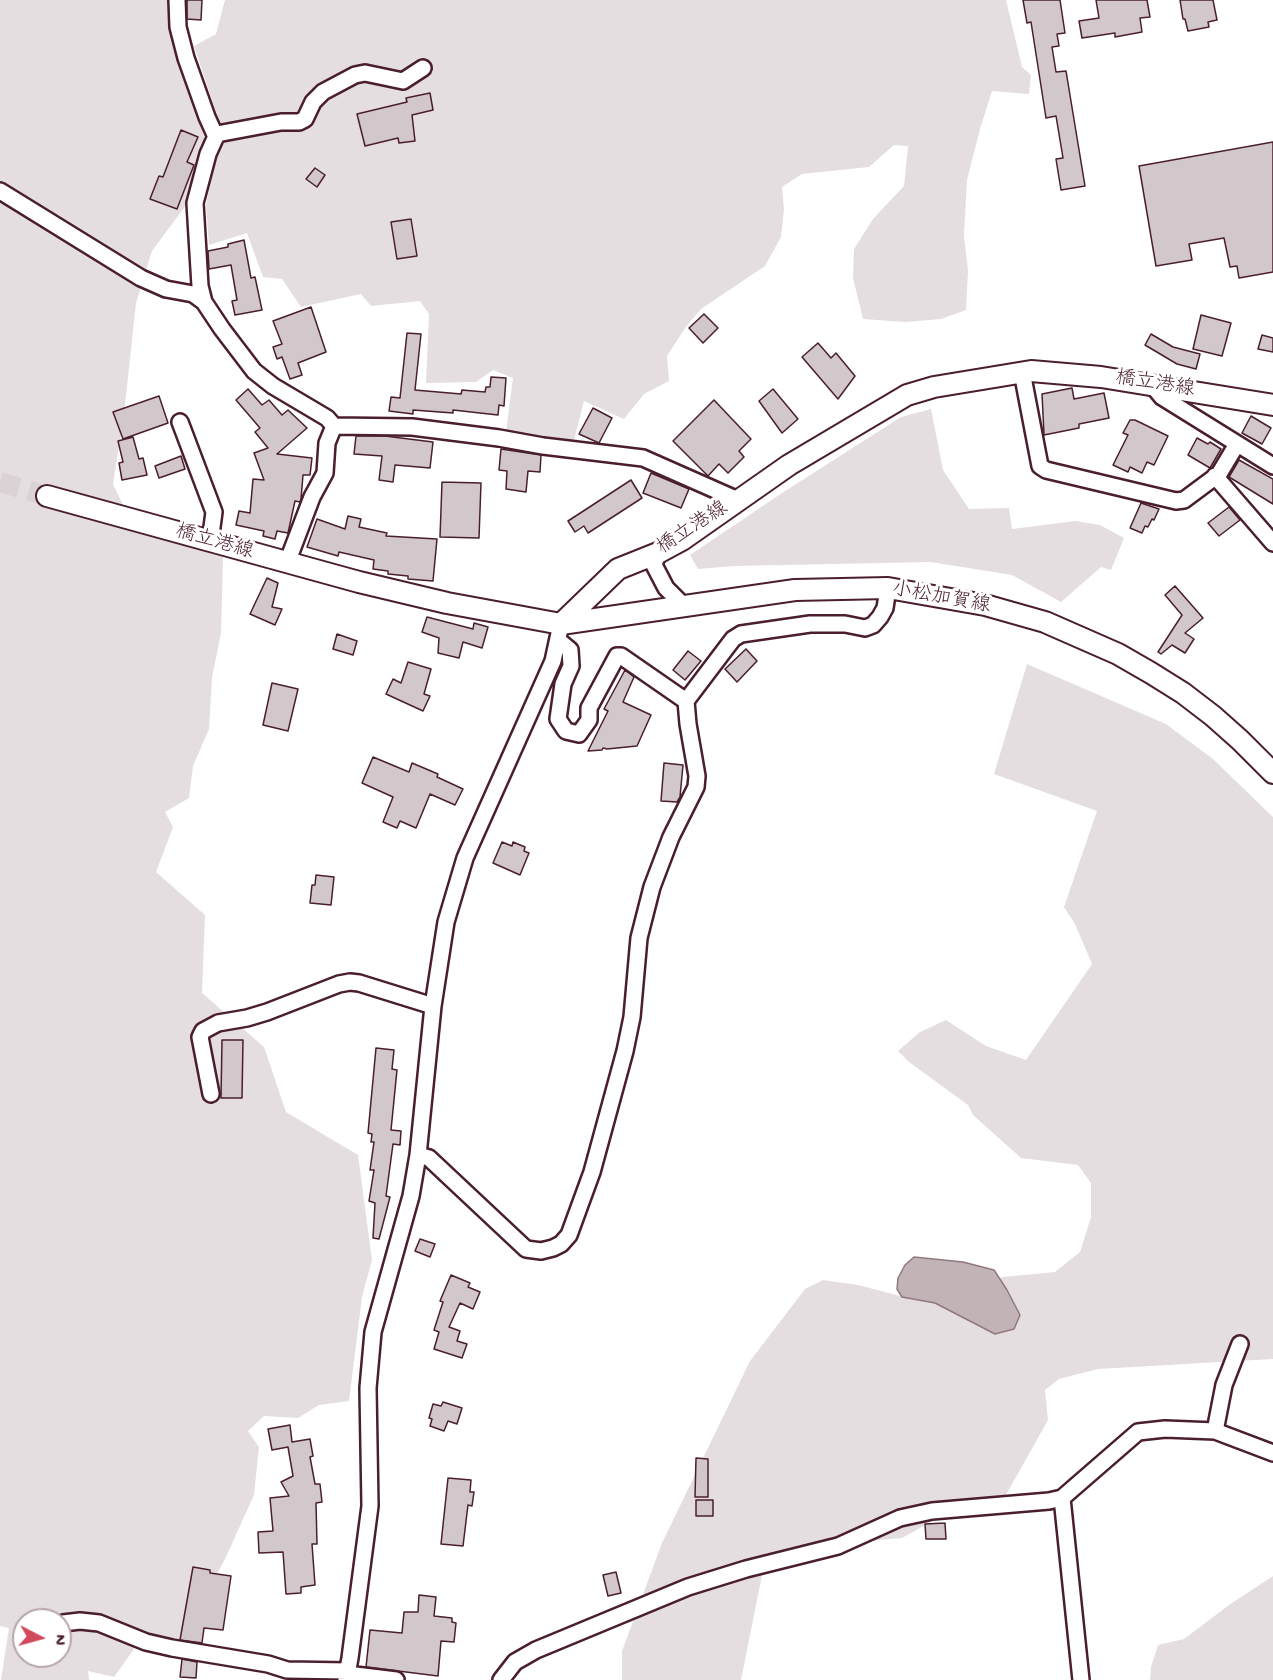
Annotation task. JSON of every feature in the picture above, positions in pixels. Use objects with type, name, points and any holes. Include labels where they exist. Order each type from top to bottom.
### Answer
[{"type":"main road","name":"橋立港線","points":[[47,496],[287,563],[560,632],[618,569],[658,553],[681,540],[789,465],[907,395],[934,387],[1022,372],[1072,374],[1273,405]]},
{"type":"main road","name":"小松加賀線","points":[[560,632],[684,606],[795,590],[888,588],[985,605],[1045,622],[1118,654],[1159,678],[1198,705],[1271,768]]},
{"type":"street","points":[[177,0],[178,27],[186,58],[216,136]]},
{"type":"street","points":[[423,68],[403,81],[365,73],[355,75],[323,92],[314,102],[305,119],[299,122],[281,122],[216,136],[208,154],[195,203],[200,286],[204,302],[222,329],[254,371],[273,386],[327,418],[334,426],[412,427],[643,458],[738,500]]},
{"type":"street","points":[[0,191],[141,278],[166,289],[193,294],[204,302]]},
{"type":"street","points":[[1022,372],[1041,466],[1046,470],[1176,501],[1184,500],[1215,476],[1237,444]]},
{"type":"street","points":[[1152,385],[1162,397],[1273,466]]},
{"type":"street","points":[[180,422],[214,512],[210,542]]},
{"type":"street","points":[[287,563],[312,496],[325,473],[327,443],[334,426]]},
{"type":"street","points":[[1215,476],[1273,543]]},
{"type":"street","points":[[658,553],[654,565],[666,588],[684,606]]},
{"type":"street","points":[[418,1155],[429,1158],[526,1249],[541,1251],[553,1248],[569,1235],[592,1172],[625,1051],[632,1017],[639,938],[652,887],[671,837],[696,787],[697,776],[686,701],[733,639],[741,634],[810,624],[845,624],[865,628],[873,625],[880,617],[885,608],[888,588]]},
{"type":"street","points":[[560,632],[570,650],[571,666],[563,684],[558,719],[566,731],[579,734],[589,720],[589,708],[617,656],[621,656],[686,701]]},
{"type":"street","points":[[347,1675],[370,1506],[368,1388],[373,1332],[411,1196],[418,1155],[433,1006],[446,922],[465,858],[553,662],[560,632]]},
{"type":"street","points":[[211,1094],[200,1037],[203,1030],[218,1023],[267,1012],[339,984],[350,982],[360,983],[433,1006]]},
{"type":"street","points":[[1215,1431],[1224,1385],[1240,1344]]},
{"type":"street","points":[[501,1680],[515,1662],[536,1650],[688,1587],[746,1569],[837,1546],[900,1518],[932,1511],[1062,1498],[1138,1432],[1165,1429],[1215,1431],[1273,1453]]},
{"type":"street","points":[[1062,1498],[1081,1680]]},
{"type":"street","points":[[72,1622],[99,1623],[146,1642],[268,1664],[287,1670],[396,1680]]},
{"type":"shaded area","points":[[0,0],[171,0],[177,48],[185,85],[205,139],[192,197],[152,251],[136,303],[124,414],[113,484],[136,532],[223,557],[221,633],[212,677],[209,729],[193,766],[189,798],[165,812],[173,827],[156,872],[205,915],[202,993],[264,1047],[286,1112],[358,1155],[372,1260],[362,1297],[349,1401],[319,1405],[298,1418],[264,1416],[248,1431],[259,1447],[254,1495],[225,1559],[179,1646],[144,1635],[114,1677],[88,1671],[89,1680],[1,1680],[9,1628],[0,1626]]},
{"type":"shaded area","points":[[225,0],[1006,0],[1022,67],[1031,75],[1029,94],[992,91],[980,129],[967,180],[964,236],[968,271],[966,310],[941,319],[905,322],[863,319],[853,278],[854,249],[873,219],[904,186],[908,146],[894,145],[869,167],[802,174],[782,187],[784,210],[781,237],[765,266],[701,309],[685,328],[667,356],[669,381],[644,394],[624,419],[584,401],[573,444],[506,432],[513,378],[493,370],[476,382],[426,383],[429,314],[420,301],[371,306],[361,294],[301,307],[282,279],[263,277],[247,233],[209,245],[206,205],[221,127],[194,46],[216,34]]},
{"type":"shaded area","points":[[931,409],[943,470],[969,509],[1009,508],[1012,529],[1075,521],[1100,525],[1124,538],[1111,570],[1101,567],[1061,602],[1012,575],[931,562],[735,566],[698,569],[690,555],[901,417]]},
{"type":"shaded area","points":[[1027,664],[1166,724],[1213,759],[1273,817],[1273,1359],[1098,1369],[1059,1379],[1045,1390],[1048,1420],[1006,1495],[973,1510],[952,1510],[902,1538],[819,1545],[763,1570],[741,1680],[622,1680],[622,1651],[662,1543],[750,1361],[805,1289],[823,1280],[924,1299],[1003,1277],[1055,1272],[1080,1252],[1091,1217],[1091,1183],[1078,1165],[1021,1158],[973,1115],[968,1105],[909,1062],[898,1051],[920,1032],[946,1020],[986,1046],[1026,1060],[1092,964],[1075,924],[1064,907],[1097,811],[994,774]]},
{"type":"shaded area","points":[[914,1257],[963,1262],[994,1270],[1020,1315],[1014,1329],[995,1334],[935,1303],[902,1297],[897,1289],[898,1278],[905,1265]]},
{"type":"shaded area","points":[[1273,1576],[1273,1680],[1150,1680],[1151,1667],[1158,1645],[1184,1639]]},
{"type":"building","points":[[187,0],[202,0],[201,20],[187,19]]},
{"type":"building","points":[[1023,0],[1060,0],[1065,33],[1057,34],[1059,46],[1052,47],[1056,72],[1066,71],[1085,186],[1061,190],[1056,159],[1063,158],[1056,116],[1046,118],[1031,22],[1027,23]]},
{"type":"building","points":[[1096,0],[1147,0],[1150,17],[1140,18],[1142,32],[1115,37],[1115,33],[1082,38],[1079,21],[1099,18]]},
{"type":"building","points":[[1180,0],[1213,0],[1217,20],[1208,22],[1209,27],[1188,31],[1185,19],[1183,19]]},
{"type":"building","points":[[430,93],[433,110],[412,115],[415,141],[399,143],[398,138],[365,146],[357,114],[407,102],[406,98]]},
{"type":"building","points":[[181,130],[198,137],[187,162],[194,165],[177,209],[150,199],[159,176],[163,177]]},
{"type":"building","points":[[1273,142],[1273,272],[1239,278],[1237,266],[1230,267],[1224,238],[1189,244],[1192,260],[1156,266],[1139,166]]},
{"type":"building","points":[[315,168],[325,175],[317,187],[306,179]]},
{"type":"building","points":[[411,219],[417,256],[397,259],[391,222]]},
{"type":"building","points":[[244,240],[251,278],[255,277],[262,310],[235,315],[232,301],[237,300],[231,265],[209,269],[208,251],[228,247],[228,244]]},
{"type":"building","points":[[311,307],[326,352],[298,363],[302,375],[290,379],[282,357],[277,359],[273,347],[282,344],[273,321]]},
{"type":"building","points":[[704,314],[718,328],[703,343],[689,328]]},
{"type":"building","points":[[1201,315],[1231,323],[1222,356],[1193,349]]},
{"type":"building","points":[[407,333],[421,334],[415,390],[461,394],[462,390],[485,392],[486,387],[490,387],[491,377],[506,378],[504,406],[499,405],[498,415],[453,410],[453,413],[413,410],[413,414],[389,411],[391,397],[400,398]]},
{"type":"building","points":[[1151,334],[1173,347],[1200,354],[1196,369],[1177,364],[1145,345]]},
{"type":"building","points":[[1262,335],[1273,338],[1273,352],[1258,349]]},
{"type":"building","points":[[818,343],[831,358],[836,353],[855,376],[838,399],[802,357]]},
{"type":"building","points":[[1072,388],[1074,399],[1104,393],[1109,418],[1079,424],[1079,428],[1044,435],[1042,394]]},
{"type":"building","points":[[248,389],[262,405],[269,400],[282,415],[288,410],[307,428],[277,454],[312,458],[310,475],[303,475],[301,499],[300,502],[295,501],[288,533],[277,531],[275,539],[263,536],[264,531],[236,525],[239,511],[250,513],[253,479],[264,480],[254,453],[268,448],[255,432],[260,428],[236,400]]},
{"type":"building","points":[[773,389],[798,419],[782,433],[759,401]]},
{"type":"building","points":[[159,396],[168,423],[123,439],[113,412]]},
{"type":"building","points":[[714,400],[751,439],[739,451],[744,457],[728,473],[719,464],[708,476],[673,441]]},
{"type":"building","points":[[593,408],[612,418],[599,443],[579,434]]},
{"type":"building","points":[[1251,416],[1271,428],[1262,444],[1242,433]]},
{"type":"building","points":[[1130,420],[1135,420],[1168,436],[1154,465],[1147,462],[1142,473],[1130,467],[1128,472],[1113,465],[1128,435],[1123,433]]},
{"type":"building","points":[[356,436],[385,436],[433,442],[430,468],[395,465],[393,482],[379,480],[382,456],[354,454]]},
{"type":"building","points":[[133,437],[139,459],[143,458],[147,475],[122,480],[119,463],[123,462],[118,441]]},
{"type":"building","points":[[1197,438],[1221,449],[1210,468],[1188,455]]},
{"type":"building","points":[[501,449],[541,455],[540,472],[528,471],[526,492],[506,489],[507,471],[499,470]]},
{"type":"building","points":[[181,456],[185,469],[159,478],[155,466]]},
{"type":"building","points":[[1239,460],[1273,479],[1273,504],[1229,477]]},
{"type":"building","points":[[651,473],[689,489],[681,508],[643,493]]},
{"type":"building","points":[[631,480],[642,498],[588,533],[584,526],[575,532],[568,521]]},
{"type":"building","points":[[442,482],[481,483],[479,538],[440,537]]},
{"type":"building","points":[[1141,503],[1159,509],[1154,520],[1152,519],[1148,527],[1145,526],[1142,533],[1130,528]]},
{"type":"building","points":[[1229,507],[1240,520],[1219,536],[1208,523]]},
{"type":"building","points":[[348,516],[361,519],[359,527],[387,533],[386,536],[437,539],[433,581],[408,579],[408,576],[388,574],[388,571],[373,569],[374,560],[339,552],[338,556],[307,547],[317,519],[345,529]]},
{"type":"building","points":[[267,578],[278,583],[272,607],[282,609],[275,625],[250,614]]},
{"type":"building","points":[[1175,586],[1203,618],[1185,633],[1194,639],[1185,653],[1172,645],[1161,654],[1158,652],[1182,615],[1165,595]]},
{"type":"building","points":[[427,617],[473,629],[474,623],[488,627],[482,648],[463,642],[459,658],[438,653],[439,638],[422,632]]},
{"type":"building","points":[[337,634],[357,641],[353,655],[333,649]]},
{"type":"building","points":[[746,649],[757,661],[737,682],[725,669]]},
{"type":"building","points":[[688,651],[701,661],[685,680],[673,670]]},
{"type":"building","points":[[408,662],[431,669],[424,694],[430,696],[423,711],[386,694],[393,679],[401,683]]},
{"type":"building","points":[[625,670],[634,677],[623,702],[651,715],[637,746],[588,751],[608,711],[604,709]]},
{"type":"building","points":[[272,683],[298,689],[288,731],[263,725]]},
{"type":"building","points":[[373,757],[409,772],[412,763],[438,774],[437,777],[463,789],[455,805],[430,794],[416,828],[400,821],[397,828],[383,822],[393,797],[362,783]]},
{"type":"building","points":[[664,763],[683,765],[680,797],[677,802],[661,801]]},
{"type":"building","points":[[502,842],[512,846],[513,842],[525,847],[524,851],[529,853],[520,875],[493,863]]},
{"type":"building","points":[[316,875],[334,877],[331,905],[310,903],[312,885],[315,885]]},
{"type":"building","points":[[222,1040],[243,1040],[242,1098],[221,1098]]},
{"type":"building","points":[[376,1048],[394,1050],[392,1069],[397,1070],[391,1130],[401,1131],[400,1145],[393,1144],[386,1196],[390,1197],[379,1239],[373,1238],[375,1203],[369,1201],[374,1170],[370,1170],[374,1142],[371,1142],[372,1134],[368,1133]]},
{"type":"building","points":[[420,1239],[435,1244],[430,1257],[415,1251]]},
{"type":"building","points":[[451,1275],[470,1283],[468,1287],[480,1292],[473,1309],[460,1303],[449,1327],[460,1331],[457,1341],[467,1344],[462,1358],[434,1349],[439,1332],[434,1330],[443,1302],[440,1301]]},
{"type":"building","points":[[443,1402],[462,1408],[457,1424],[448,1421],[444,1431],[430,1426],[432,1419],[429,1418],[433,1404],[441,1406]]},
{"type":"building","points":[[290,1425],[292,1442],[310,1439],[313,1456],[310,1457],[315,1484],[320,1484],[322,1502],[316,1503],[317,1544],[312,1544],[315,1585],[301,1587],[301,1593],[286,1594],[283,1552],[259,1553],[258,1532],[273,1531],[270,1498],[289,1496],[281,1482],[293,1476],[288,1447],[272,1450],[268,1429]]},
{"type":"building","points":[[696,1458],[708,1459],[708,1497],[695,1497]]},
{"type":"building","points":[[448,1478],[471,1480],[470,1492],[474,1492],[472,1506],[468,1505],[463,1546],[441,1544]]},
{"type":"building","points":[[696,1500],[713,1500],[713,1516],[696,1516]]},
{"type":"building","points":[[945,1523],[946,1539],[926,1539],[925,1524]]},
{"type":"building","points":[[193,1567],[210,1570],[210,1573],[231,1576],[223,1630],[204,1628],[202,1643],[180,1640]]},
{"type":"building","points":[[616,1572],[621,1593],[608,1596],[603,1575]]},
{"type":"building","points":[[419,1595],[436,1597],[434,1616],[452,1618],[452,1622],[456,1623],[454,1642],[441,1641],[438,1676],[366,1667],[370,1630],[402,1633],[404,1612],[418,1612]]},
{"type":"building","points":[[182,1659],[197,1662],[196,1678],[180,1677]]},
{"type":"tunnel","points":[[0,482],[47,496]]}]
